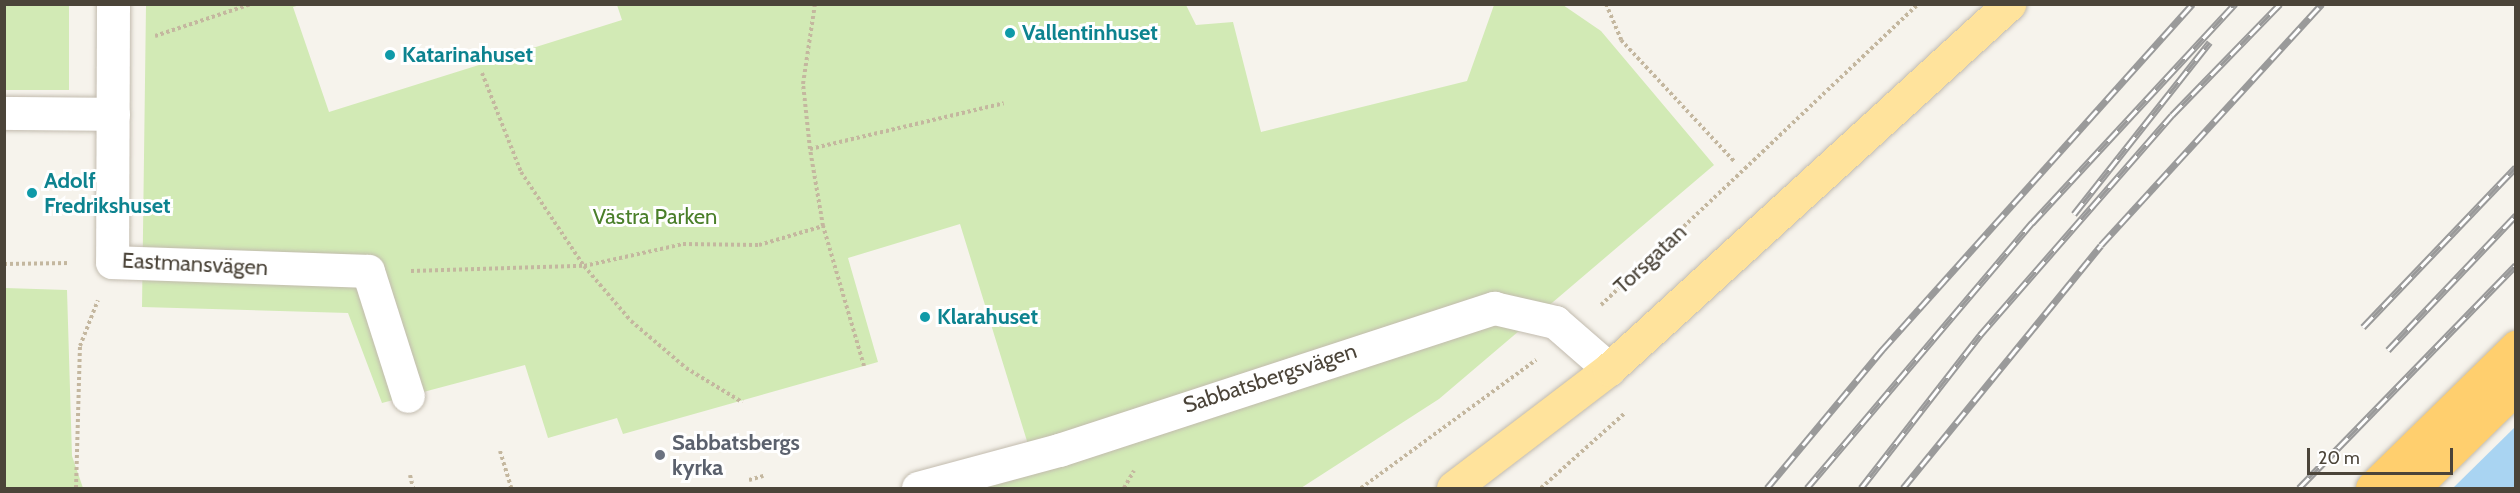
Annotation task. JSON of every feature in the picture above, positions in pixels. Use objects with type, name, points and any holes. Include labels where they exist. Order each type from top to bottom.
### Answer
[{"type":"highway","points":[[2372,489],[2516,346]]},
{"type":"highway","points":[[2412,489],[2516,387]]},
{"type":"main road","points":[[1454,489],[1609,369],[2009,4]]},
{"type":"street","name":"Eastmansvägen","points":[[113,4],[112,262],[368,272]]},
{"type":"street","points":[[4,114],[113,114]]},
{"type":"street","points":[[368,272],[408,396]]},
{"type":"street","name":"Sabbatsbergsvägen","points":[[918,488],[1059,450],[1494,308],[1535,314],[1571,334],[1609,369]]},
{"type":"path","points":[[113,49],[251,4]]},
{"type":"path","points":[[815,4],[802,84],[810,149],[823,226],[864,366]]},
{"type":"path","points":[[1606,4],[1621,40],[1734,161]]},
{"type":"path","name":"Torsgatan","points":[[1361,489],[1571,334],[1918,4]]},
{"type":"path","points":[[482,73],[521,172],[584,266],[631,321],[686,368],[742,402]]},
{"type":"path","points":[[810,149],[1004,103]]},
{"type":"path","points":[[368,272],[584,266],[683,243],[759,245],[823,226]]},
{"type":"path","points":[[76,489],[81,346]]},
{"type":"path","points":[[500,451],[511,489]]},
{"type":"path","points":[[410,475],[413,489]]},
{"type":"path","points":[[749,480],[763,477]]},
{"type":"green space","points":[[5,4],[69,5],[69,90],[5,90]]},
{"type":"green space","name":"Västra Parken","points":[[146,5],[300,5],[293,7],[329,112],[622,20],[617,5],[1186,5],[1196,25],[1233,22],[1261,132],[1467,81],[1494,5],[1563,5],[1601,31],[1714,165],[1439,399],[1301,488],[967,488],[1035,467],[960,224],[848,258],[878,362],[623,434],[617,418],[548,438],[525,365],[382,403],[348,313],[142,307]]},
{"type":"green space","points":[[5,288],[67,290],[72,456],[83,488],[5,488]]},
{"type":"water","points":[[2515,427],[2515,488],[2453,488]]},
{"type":"railway","points":[[1767,488],[1882,350],[2192,4]]},
{"type":"railway","points":[[1807,488],[2032,223],[2235,4]]},
{"type":"railway","points":[[1861,488],[1980,335],[2172,115],[2280,4]]},
{"type":"railway","points":[[1903,488],[2101,245],[2322,4]]},
{"type":"railway","points":[[2074,214],[2210,42]]},
{"type":"railway","points":[[2363,327],[2516,167]]},
{"type":"railway","points":[[2388,350],[2516,215]]},
{"type":"railway","points":[[2299,488],[2516,265]]},
{"type":"place","name":"Vallentinhuset","points":[[1010,33]]},
{"type":"place","name":"Katarinahuset","points":[[390,55]]},
{"type":"place","name":"Adolf Fredrikshuset","points":[[32,193]]},
{"type":"place","name":"Klarahuset","points":[[925,317]]},
{"type":"place","name":"Sabbatsbergs kyrka","points":[[660,455]]}]
